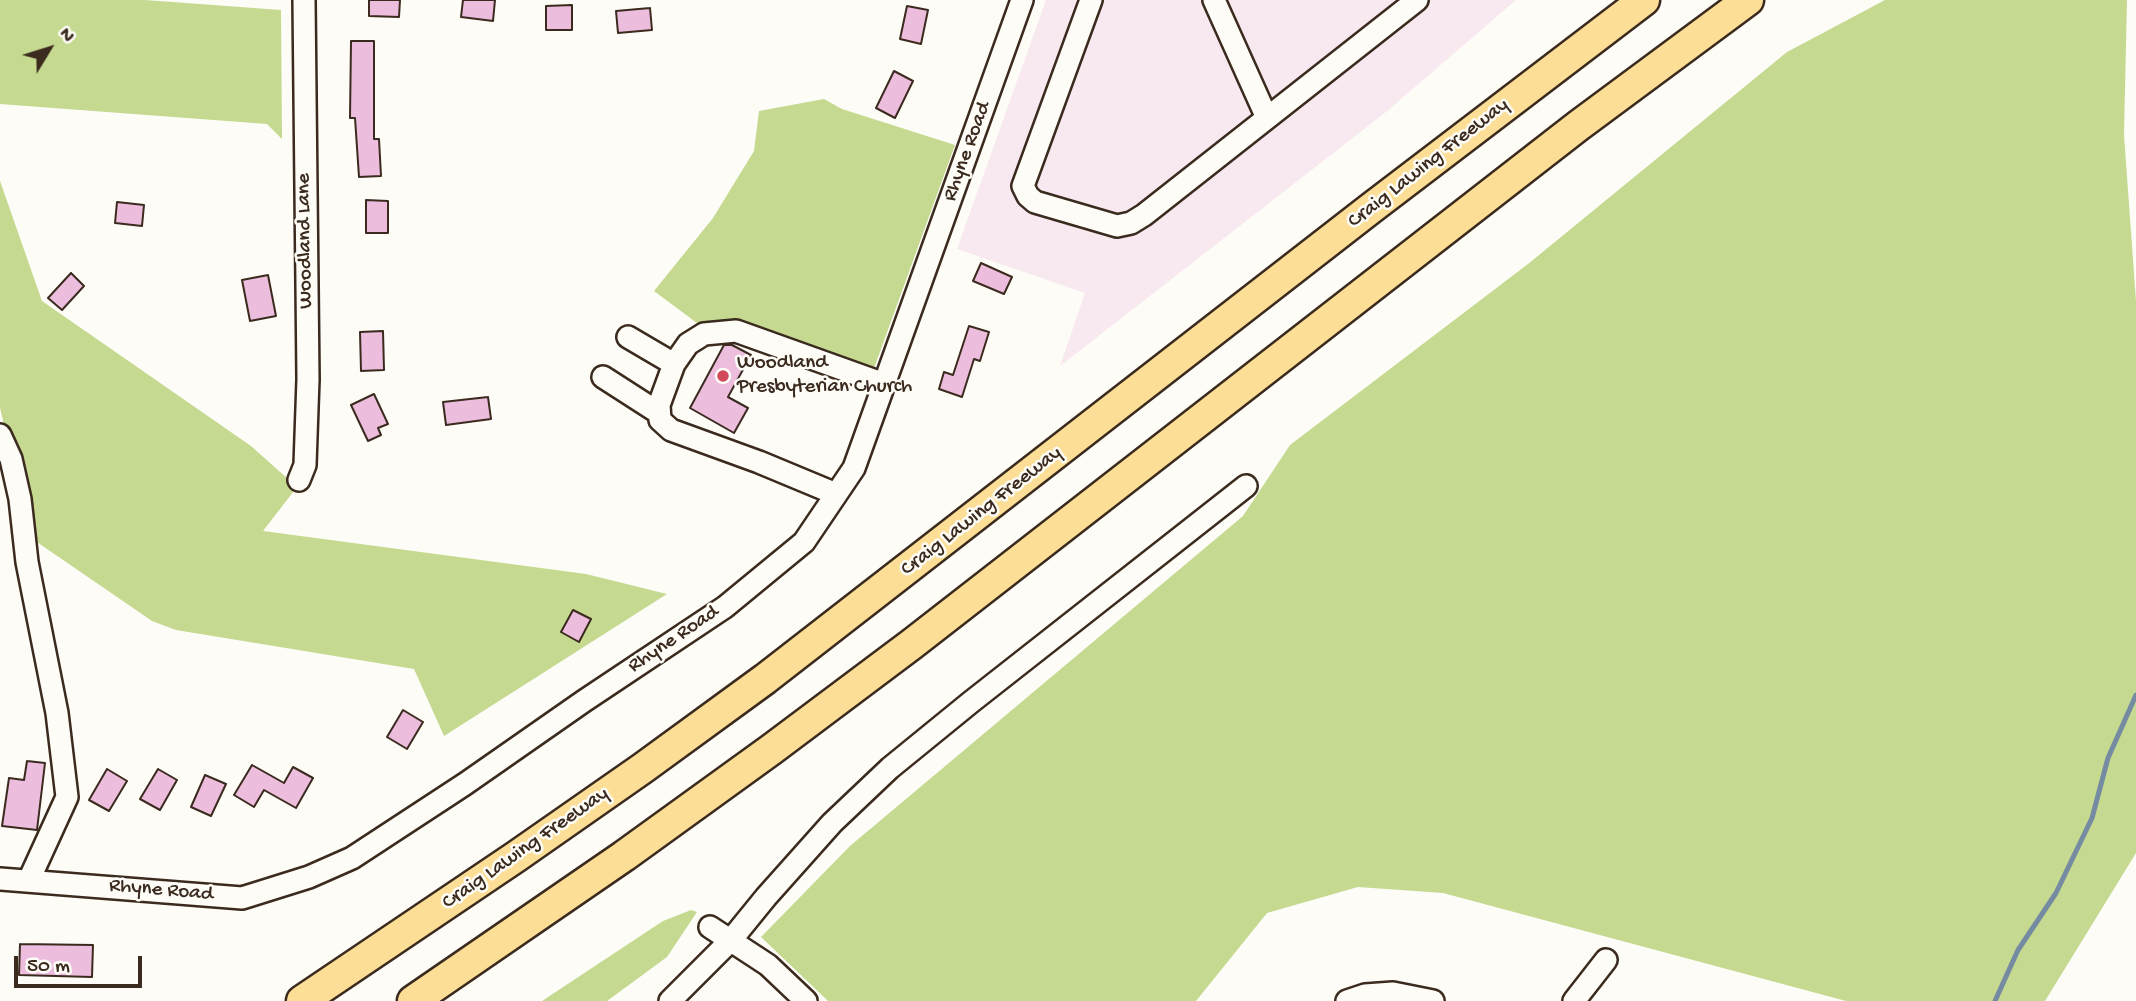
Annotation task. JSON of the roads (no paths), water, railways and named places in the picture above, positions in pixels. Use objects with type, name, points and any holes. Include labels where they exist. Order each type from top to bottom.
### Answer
[{"type":"highway","name":"Craig Lawing Freeway","points":[[308,997],[643,768],[765,679],[1644,0]]},
{"type":"highway","points":[[413,1001],[624,856],[783,741],[912,644],[1578,126],[1748,0]]},
{"type":"street","name":"Woodland Lane","points":[[299,480],[305,465],[308,379],[304,0]]},
{"type":"street","name":"Rhyne Road","points":[[0,878],[243,898],[309,877],[352,858],[465,784],[724,607],[804,542],[854,468],[1022,0]]},
{"type":"street","points":[[1091,0],[1023,186],[1035,202],[1117,226],[1131,223],[1417,0]]},
{"type":"street","points":[[1214,0],[1267,118]]},
{"type":"street","points":[[836,494],[671,430],[660,420],[659,413],[674,363],[688,344],[704,334],[736,331],[884,384]]},
{"type":"street","points":[[628,337],[674,363]]},
{"type":"street","points":[[603,377],[659,413]]},
{"type":"street","points":[[0,435],[11,459],[20,499],[27,562],[57,713],[67,797],[29,880]]},
{"type":"street","points":[[670,1001],[731,940],[832,823],[890,768],[1246,486]]},
{"type":"street","points":[[710,928],[768,965],[806,1001]]},
{"type":"street","points":[[1574,1001],[1606,960]]},
{"type":"street","points":[[1347,1001],[1365,995],[1393,993],[1433,1001]]},
{"type":"waterway","points":[[1995,1001],[2018,950],[2056,893],[2092,818],[2108,758],[2136,695]]},
{"type":"place","name":"Woodland Presbyterian Church","points":[[723,376]]}]
